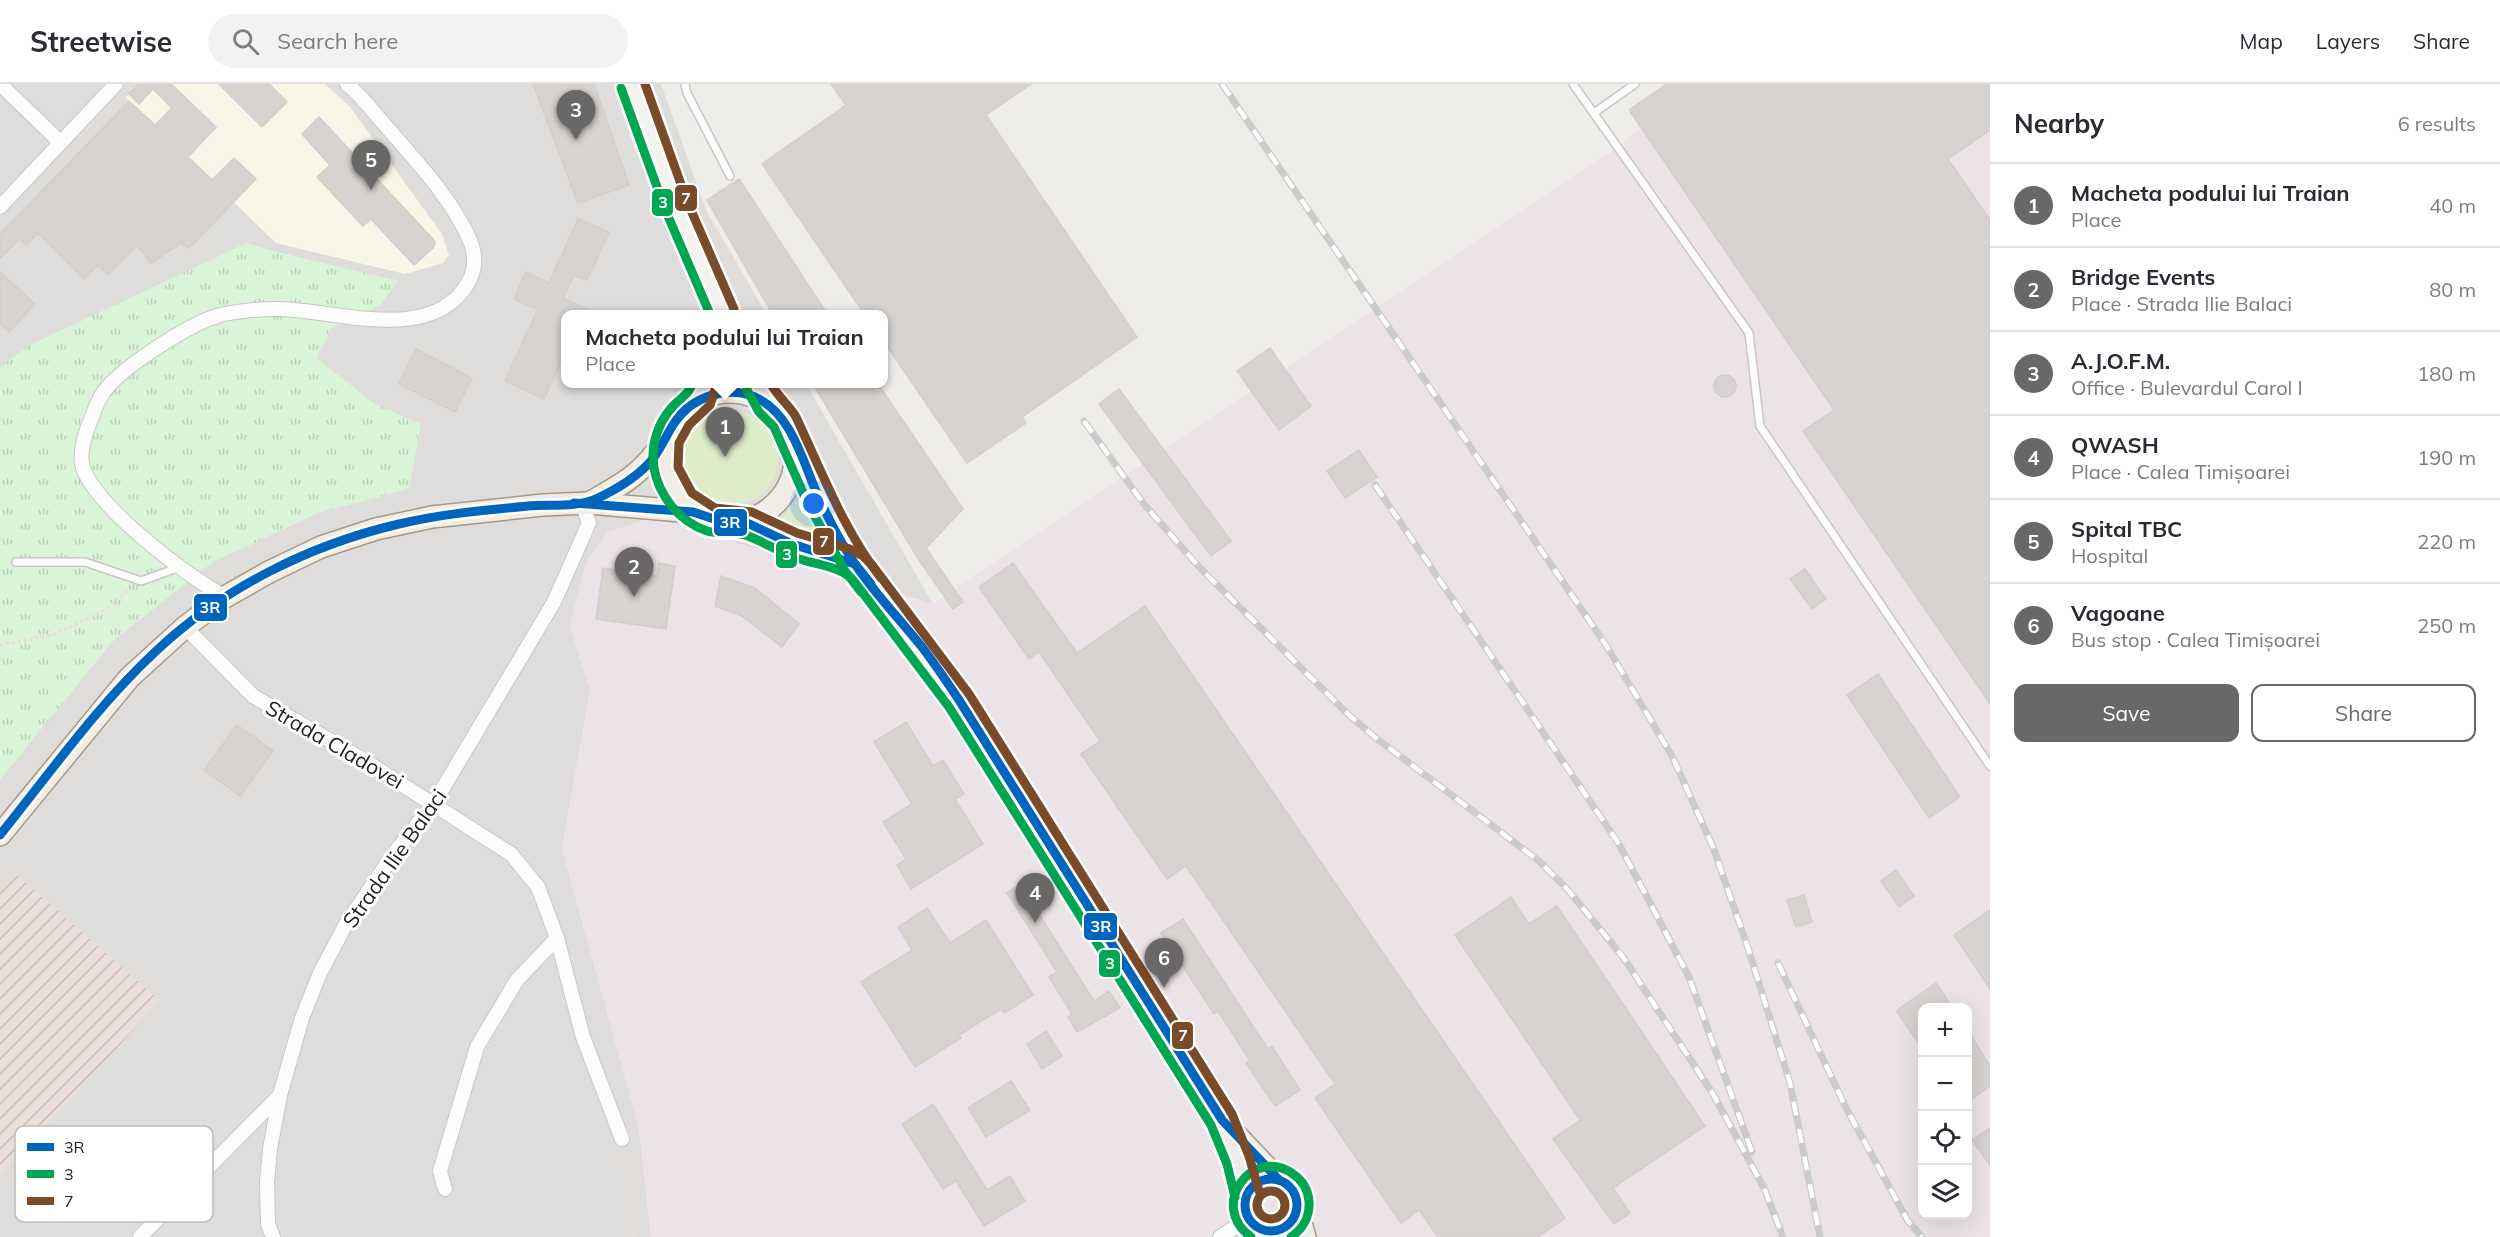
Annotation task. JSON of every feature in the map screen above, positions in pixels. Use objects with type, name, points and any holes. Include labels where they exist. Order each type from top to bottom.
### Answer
[{"type":"main road","points":[[632,84],[713,305]]},
{"type":"main road","points":[[760,388],[769,405],[783,420],[819,498],[855,564],[925,651],[959,700],[1222,1120],[1238,1160],[1247,1194]]},
{"type":"main road","points":[[585,503],[641,471],[653,459],[676,420],[702,391],[735,392],[753,396],[769,405]]},
{"type":"main road","points":[[668,435],[665,452],[666,469],[671,486],[680,500],[696,516]]},
{"type":"main road","points":[[739,526],[763,514],[780,500],[791,481],[795,460],[792,438]]},
{"type":"main road","points":[[0,835],[129,678],[185,627],[225,597],[269,572],[321,547],[376,529],[432,517],[543,505],[585,503],[696,516],[739,526],[855,564]]},
{"type":"main road","points":[[1222,1120],[1279,1180]]},
{"type":"main road","points":[[1297,1209],[1284,1227],[1273,1234],[1261,1229],[1249,1218],[1245,1202],[1247,1194],[1257,1183],[1272,1179],[1286,1183],[1295,1194],[1305,1237]]},
{"type":"street","points":[[0,84],[60,142]]},
{"type":"street","points":[[0,207],[116,84]]},
{"type":"street","points":[[225,597],[196,580],[104,502],[82,465],[84,437],[102,393],[125,371],[165,342],[218,316],[277,309],[358,319],[387,320],[418,317],[439,311],[462,294],[474,273],[474,249],[456,211],[421,166],[347,84]]},
{"type":"street","name":"Strada Ilie Balaci","points":[[273,1237],[268,1224],[267,1182],[270,1149],[280,1095],[302,1018],[320,973],[346,924],[395,852],[434,803],[554,602],[589,523],[585,503]]},
{"type":"street","name":"Strada Cladovei","points":[[185,627],[253,696],[359,757],[511,854],[538,887],[557,938],[583,1037],[621,1139]]},
{"type":"street","points":[[445,1189],[440,1171],[477,1047],[517,980],[557,938]]},
{"type":"street","points":[[213,1163],[280,1095]]},
{"type":"street","points":[[1220,1237],[1249,1218]]},
{"type":"street","points":[[140,1237],[155,1222]]},
{"type":"lane","points":[[685,84],[687,93],[730,176]]},
{"type":"lane","points":[[1573,84],[1749,333],[1760,426],[1990,766]]},
{"type":"lane","points":[[1594,113],[1635,84]]},
{"type":"lane","points":[[15,561],[85,562],[141,581],[180,567]]},
{"type":"path","points":[[696,516],[715,527],[739,526]]},
{"type":"path","points":[[0,645],[52,635],[102,612],[141,581]]},
{"type":"path","points":[[621,1139],[634,1237]]},
{"type":"shaded area","points":[[0,84],[661,84],[706,210],[764,310],[561,310],[561,388],[808,388],[933,604],[652,517],[570,625],[590,691],[562,849],[639,1128],[651,1237],[0,1237]]},
{"type":"shaded area","points":[[139,84],[325,84],[350,107],[442,234],[449,255],[443,263],[405,274],[276,243],[126,98]]},
{"type":"shaded area","points":[[1702,84],[1990,84],[1990,1237],[651,1237],[639,1128],[562,849],[590,691],[570,625],[586,562],[608,532],[652,517],[933,604],[1603,157]]},
{"type":"shaded area","points":[[16,874],[160,1001],[45,1126],[15,1126],[15,1159],[0,1175],[0,891]]},
{"type":"green space","points":[[247,243],[398,281],[380,305],[332,328],[316,358],[375,404],[421,424],[409,489],[318,513],[213,562],[113,641],[0,780],[0,367],[30,345]]},
{"type":"green space","points":[[732,411],[750,414],[766,424],[776,440],[779,458],[776,476],[766,492],[750,502],[732,505],[714,502],[698,492],[688,476],[685,458],[688,440],[698,424],[714,414]]},
{"type":"green space","points":[[801,496],[817,523],[845,558],[778,522]]},
{"type":"building","points":[[139,84],[171,84],[216,127],[188,157],[212,180],[234,158],[256,179],[189,248],[181,243],[151,263],[137,245],[108,274],[98,265],[84,279],[38,233],[26,245],[19,239],[0,259],[0,234],[129,101],[155,125],[172,108],[153,89],[139,104],[129,94]]},
{"type":"building","points":[[219,84],[269,84],[287,102],[262,127]]},
{"type":"building","points":[[533,84],[594,84],[629,185],[578,203]]},
{"type":"building","points":[[831,84],[1031,84],[986,115],[1137,337],[1022,417],[1026,423],[967,463],[888,348],[888,310],[862,310],[762,164],[846,105]]},
{"type":"building","points":[[1667,84],[1990,84],[1990,130],[1948,159],[1990,220],[1990,704],[1803,431],[1834,410],[1629,110]]},
{"type":"building","points":[[319,117],[434,240],[433,248],[414,265],[371,219],[363,226],[317,177],[330,165],[302,134]]},
{"type":"building","points":[[739,179],[825,310],[770,310],[707,200]]},
{"type":"building","points":[[578,219],[609,232],[587,280],[574,275],[563,298],[588,310],[561,310],[561,362],[544,399],[505,381],[538,309],[514,299],[526,272],[549,283]]},
{"type":"building","points":[[0,272],[35,304],[9,332],[0,324]]},
{"type":"building","points":[[1270,348],[1311,406],[1279,430],[1237,371]]},
{"type":"building","points":[[416,349],[472,378],[455,412],[399,384]]},
{"type":"building","points":[[1725,375],[1735,382],[1736,386],[1729,396],[1725,397],[1715,390],[1714,386],[1721,376]]},
{"type":"building","points":[[815,388],[881,388],[963,509],[926,548],[963,602],[953,609],[917,557]]},
{"type":"building","points":[[1119,389],[1231,541],[1211,556],[1099,404]]},
{"type":"building","points":[[1359,450],[1377,477],[1345,498],[1327,471]]},
{"type":"building","points":[[659,563],[675,566],[666,629],[596,619],[603,568],[657,576]]},
{"type":"building","points":[[1013,563],[1077,653],[1145,606],[1565,1218],[1538,1237],[1438,1237],[1419,1210],[1401,1223],[1315,1098],[1335,1084],[1186,866],[1167,879],[1081,754],[1100,741],[1039,652],[1029,659],[979,587]]},
{"type":"building","points":[[1805,569],[1826,599],[1812,609],[1790,579]]},
{"type":"building","points":[[721,576],[755,588],[799,624],[782,647],[742,616],[715,606]]},
{"type":"building","points":[[1878,674],[1960,797],[1929,818],[1847,695]]},
{"type":"building","points":[[906,722],[933,766],[943,760],[964,794],[955,799],[983,844],[911,889],[897,865],[906,859],[883,822],[912,804],[874,742]]},
{"type":"building","points":[[237,725],[273,751],[240,796],[204,770]]},
{"type":"building","points":[[1896,870],[1914,896],[1899,907],[1881,881]]},
{"type":"building","points":[[1020,884],[1094,1001],[1109,991],[1120,1008],[1077,1032],[1068,1017],[1072,1014],[1049,977],[1057,972],[1007,893]]},
{"type":"building","points":[[1804,895],[1812,922],[1796,927],[1787,900]]},
{"type":"building","points":[[1511,897],[1529,924],[1557,906],[1705,1126],[1613,1188],[1630,1213],[1614,1224],[1553,1139],[1580,1120],[1455,935]]},
{"type":"building","points":[[927,908],[950,943],[986,920],[1033,995],[1004,1013],[1001,1009],[959,1035],[961,1038],[915,1067],[861,982],[912,950],[898,927]]},
{"type":"building","points":[[1990,910],[1990,989],[1954,935]]},
{"type":"building","points":[[1183,919],[1268,1049],[1272,1046],[1300,1090],[1275,1106],[1246,1063],[1250,1061],[1218,1011],[1214,1014],[1161,933]]},
{"type":"building","points":[[1936,983],[1950,1003],[1918,1003],[1918,1042],[1896,1011]]},
{"type":"building","points":[[1046,1031],[1062,1056],[1042,1069],[1027,1044]]},
{"type":"building","points":[[1972,1037],[1990,1066],[1990,1086],[1972,1098]]},
{"type":"building","points":[[1011,1081],[1030,1110],[986,1137],[968,1108]]},
{"type":"building","points":[[933,1104],[987,1190],[1010,1176],[1025,1201],[984,1226],[956,1181],[943,1189],[902,1124]]},
{"type":"building","points":[[1990,1128],[1990,1165],[1972,1140]]},
{"type":"railway","points":[[1222,84],[1606,645],[1672,756],[1713,847],[1748,948],[1790,1083],[1820,1237]]},
{"type":"railway","points":[[1084,421],[1143,503],[1200,568],[1350,716],[1539,861],[1568,890],[1623,957],[1713,1094],[1764,1188],[1783,1237]]},
{"type":"railway","points":[[1375,485],[1619,844],[1689,977],[1752,1152]]},
{"type":"railway","points":[[1778,963],[1846,1108],[1908,1221],[1922,1237]]},
{"type":"transit line","name":"7","points":[[645,84],[687,201],[734,309]]},
{"type":"transit line","name":"3","points":[[621,88],[665,209],[708,310]]},
{"type":"transit line","name":"3","points":[[690,388],[668,413],[655,438],[653,458],[655,472],[665,497],[683,518],[707,531],[748,536],[796,558],[836,569],[853,580],[949,707],[1211,1125],[1227,1164],[1235,1197]]},
{"type":"transit line","name":"7","points":[[716,388],[710,405],[689,425],[679,443],[678,467],[692,493],[715,508],[752,512],[797,533],[850,549],[863,556],[872,565],[969,694],[1232,1114],[1249,1156],[1259,1191]]},
{"type":"transit line","name":"7","points":[[774,388],[796,417],[844,520],[881,578]]},
{"type":"transit line","name":"3","points":[[747,390],[759,412],[774,427],[808,504],[845,571],[861,592]]},
{"type":"transit line","name":"3R","points":[[0,835],[74,740],[134,673],[181,629],[238,589],[300,557],[332,544],[399,524],[479,511],[572,504],[598,498],[626,482],[645,467],[658,452],[675,422],[691,406],[700,400],[721,393],[744,394],[755,397],[768,405],[788,427],[827,514],[853,561],[922,647],[959,700],[1222,1120],[1279,1180]]},
{"type":"transit line","name":"3R","points":[[574,503],[693,512],[726,523],[743,521],[792,544],[855,564],[871,584]]},
{"type":"transit line","name":"3","points":[[1251,1237],[1239,1224],[1234,1210],[1235,1196],[1240,1183],[1250,1173],[1263,1167],[1278,1167],[1293,1174],[1306,1189],[1309,1207],[1305,1222],[1291,1237]]},
{"type":"transit line","name":"3R","points":[[1271,1179],[1285,1183],[1293,1191],[1297,1205],[1293,1219],[1285,1227],[1271,1231],[1257,1227],[1249,1219],[1245,1205],[1249,1191],[1257,1183],[1271,1179]]},
{"type":"transit line","name":"7","points":[[1271,1191],[1281,1195],[1285,1205],[1281,1215],[1271,1219],[1261,1215],[1257,1205],[1261,1195],[1271,1191]]},
{"type":"place","name":"A.J.O.F.M.","points":[[576,140]]},
{"type":"place","name":"Spital TBC","points":[[371,190]]},
{"type":"place","name":"Macheta podului lui Traian","points":[[725,457]]},
{"type":"place","name":"Bridge Events","points":[[634,597]]},
{"type":"place","name":"QWASH","points":[[1035,923]]},
{"type":"place","name":"Vagoane","points":[[1164,988]]}]
